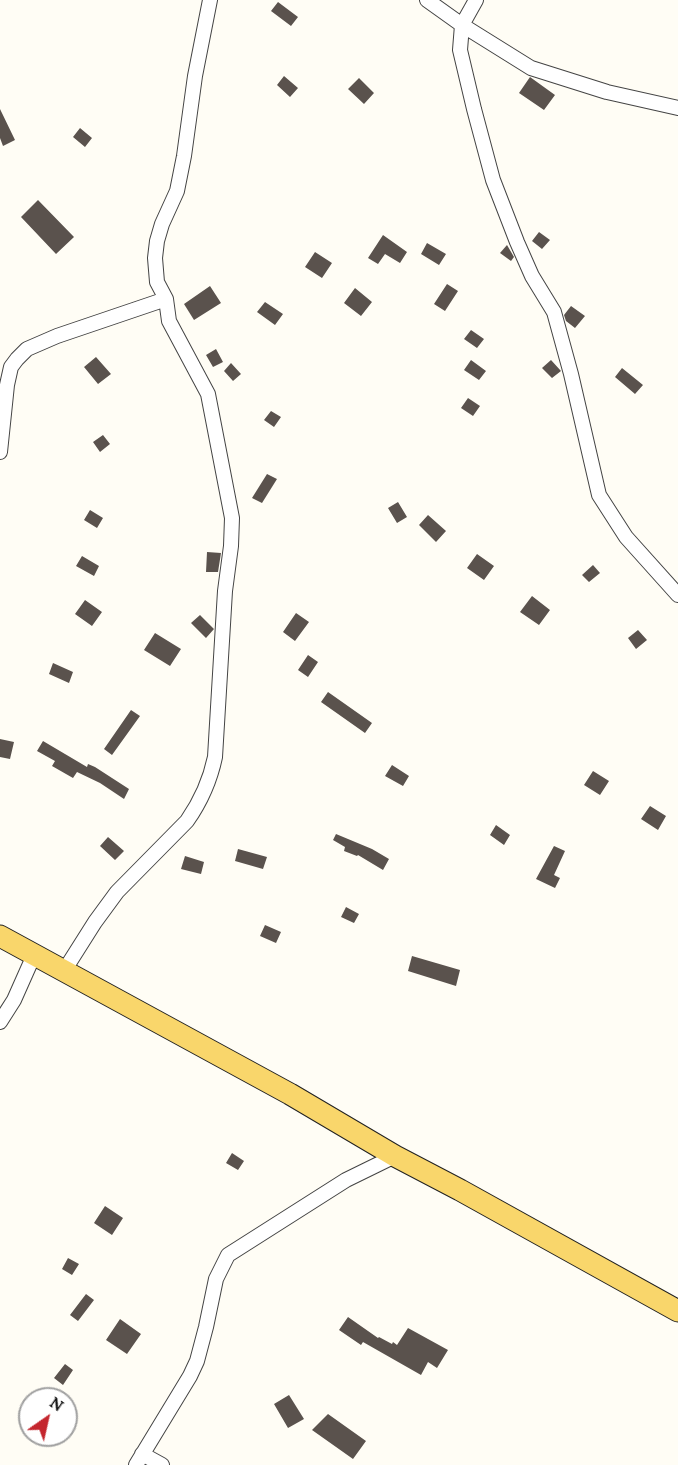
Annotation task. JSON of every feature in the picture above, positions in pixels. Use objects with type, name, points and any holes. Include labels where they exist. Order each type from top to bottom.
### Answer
[{"type":"main road","points":[[0,936],[290,1094],[395,1156],[470,1195],[678,1311]]},
{"type":"street","points":[[64,971],[117,892],[187,821],[210,779],[215,757],[225,591],[232,518],[208,394],[169,321],[166,299],[157,282],[155,258],[162,224],[177,191],[195,76],[210,0]]},
{"type":"street","points":[[427,0],[531,68],[607,92],[678,108]]},
{"type":"street","points":[[476,0],[462,25],[460,50],[493,180],[532,276],[554,312],[599,495],[626,537],[678,595]]},
{"type":"street","points":[[0,452],[7,384],[11,367],[16,359],[27,350],[57,336],[166,299]]},
{"type":"street","points":[[0,1022],[14,1000],[34,955]]},
{"type":"street","points":[[162,1465],[139,1460],[197,1361],[216,1279],[228,1255],[346,1180],[395,1156]]},
{"type":"building","points":[[278,2],[298,17],[291,26],[271,11]]},
{"type":"building","points":[[284,76],[298,88],[290,97],[277,85]]},
{"type":"building","points":[[530,77],[555,95],[544,110],[519,93]]},
{"type":"building","points":[[359,78],[374,93],[364,104],[348,89]]},
{"type":"building","points":[[0,109],[15,140],[3,146],[0,138]]},
{"type":"building","points":[[80,128],[92,138],[85,147],[73,137]]},
{"type":"building","points":[[38,200],[74,237],[56,254],[21,217]]},
{"type":"building","points":[[539,232],[550,240],[542,249],[532,241]]},
{"type":"building","points":[[383,235],[407,252],[400,263],[385,254],[378,264],[368,258]]},
{"type":"building","points":[[427,243],[446,254],[439,265],[421,254]]},
{"type":"building","points":[[507,245],[514,257],[511,261],[500,253]]},
{"type":"building","points":[[315,252],[332,263],[322,278],[305,267]]},
{"type":"building","points":[[447,284],[458,291],[445,311],[434,304]]},
{"type":"building","points":[[210,286],[221,303],[194,320],[184,304]]},
{"type":"building","points":[[355,288],[372,302],[361,316],[344,303]]},
{"type":"building","points":[[265,302],[283,314],[275,325],[257,312]]},
{"type":"building","points":[[571,306],[585,316],[575,328],[566,321],[564,315]]},
{"type":"building","points":[[471,330],[484,339],[477,348],[464,339]]},
{"type":"building","points":[[216,349],[223,362],[213,367],[206,355]]},
{"type":"building","points":[[96,357],[111,374],[98,384],[84,367]]},
{"type":"building","points":[[471,360],[486,371],[479,380],[464,370]]},
{"type":"building","points":[[551,360],[561,371],[552,378],[542,368]]},
{"type":"building","points":[[231,363],[241,374],[233,381],[224,371]]},
{"type":"building","points":[[622,368],[643,385],[635,394],[615,377]]},
{"type":"building","points":[[468,398],[480,406],[473,416],[461,408]]},
{"type":"building","points":[[271,411],[281,417],[274,427],[264,420]]},
{"type":"building","points":[[103,435],[110,444],[100,452],[93,442]]},
{"type":"building","points":[[267,474],[277,479],[262,503],[252,498]]},
{"type":"building","points":[[398,502],[407,517],[397,523],[388,508]]},
{"type":"building","points":[[90,510],[103,518],[97,528],[84,520]]},
{"type":"building","points":[[428,515],[446,531],[436,542],[419,525]]},
{"type":"building","points":[[207,552],[221,553],[218,572],[206,572]]},
{"type":"building","points":[[477,554],[494,566],[484,580],[467,568]]},
{"type":"building","points":[[82,556],[99,566],[94,576],[76,566]]},
{"type":"building","points":[[593,565],[600,573],[589,582],[582,575]]},
{"type":"building","points":[[532,596],[550,610],[539,625],[520,612]]},
{"type":"building","points":[[85,600],[102,612],[92,626],[75,614]]},
{"type":"building","points":[[296,613],[309,622],[295,641],[283,632]]},
{"type":"building","points":[[200,615],[214,629],[206,638],[191,623]]},
{"type":"building","points":[[638,630],[647,640],[636,649],[628,638]]},
{"type":"building","points":[[155,633],[181,649],[170,666],[144,650]]},
{"type":"building","points":[[308,655],[318,662],[308,677],[298,670]]},
{"type":"building","points":[[53,663],[73,672],[69,683],[49,674]]},
{"type":"building","points":[[328,692],[372,723],[365,733],[321,702]]},
{"type":"building","points":[[131,710],[140,716],[112,755],[104,749]]},
{"type":"building","points":[[0,739],[14,742],[10,759],[0,757]]},
{"type":"building","points":[[43,741],[87,767],[88,764],[95,767],[129,789],[124,799],[100,783],[77,772],[73,778],[52,766],[55,761],[37,751]]},
{"type":"building","points":[[392,765],[409,776],[403,786],[385,776]]},
{"type":"building","points":[[593,771],[609,781],[600,795],[584,785]]},
{"type":"building","points":[[650,806],[666,816],[658,830],[641,819]]},
{"type":"building","points":[[496,825],[510,835],[504,845],[490,835]]},
{"type":"building","points":[[336,834],[389,859],[383,870],[358,855],[344,851],[345,847],[333,840]]},
{"type":"building","points":[[108,837],[124,851],[115,860],[100,846]]},
{"type":"building","points":[[554,846],[565,851],[554,875],[560,878],[555,888],[536,879]]},
{"type":"building","points":[[238,849],[267,857],[263,869],[235,861]]},
{"type":"building","points":[[185,856],[204,862],[201,874],[181,869]]},
{"type":"building","points":[[346,907],[359,914],[354,923],[341,917]]},
{"type":"building","points":[[265,925],[281,932],[276,943],[260,936]]},
{"type":"building","points":[[412,956],[460,970],[456,986],[408,971]]},
{"type":"building","points":[[232,1153],[244,1161],[238,1170],[226,1163]]},
{"type":"building","points":[[105,1206],[123,1218],[112,1235],[94,1223]]},
{"type":"building","points":[[68,1258],[79,1264],[72,1275],[62,1269]]},
{"type":"building","points":[[86,1294],[94,1300],[78,1321],[70,1315]]},
{"type":"building","points":[[348,1317],[378,1338],[392,1344],[393,1342],[397,1345],[408,1328],[448,1350],[437,1368],[428,1362],[421,1375],[363,1342],[361,1345],[339,1330]]},
{"type":"building","points":[[120,1319],[141,1334],[127,1354],[106,1340]]},
{"type":"building","points":[[65,1364],[73,1370],[63,1385],[54,1378]]},
{"type":"building","points":[[289,1395],[304,1419],[288,1428],[274,1404]]},
{"type":"building","points":[[328,1414],[366,1441],[353,1459],[312,1430]]}]
